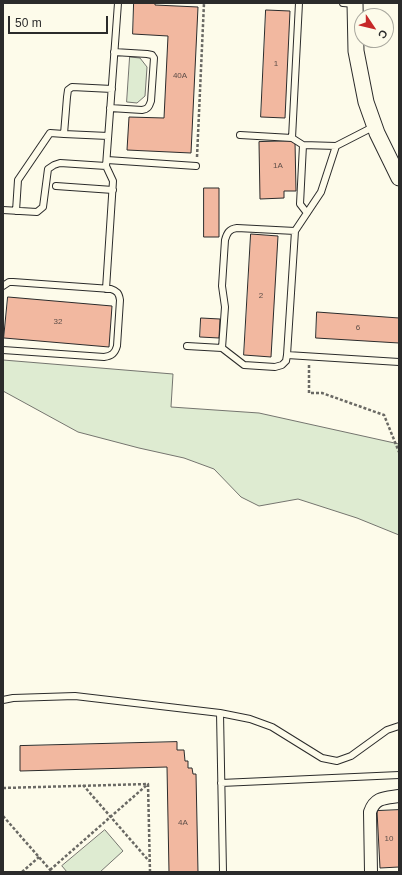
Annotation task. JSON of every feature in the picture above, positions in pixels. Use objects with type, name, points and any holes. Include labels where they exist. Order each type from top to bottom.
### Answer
[{"type":"street","points":[[351,3],[356,51],[366,102],[375,126],[399,178]]},
{"type":"street","points":[[371,872],[370,812],[372,804],[381,799],[399,796]]},
{"type":"lane","points":[[106,289],[113,190],[113,181],[107,163],[108,136],[118,3]]},
{"type":"lane","points":[[292,138],[300,3]]},
{"type":"lane","points":[[110,108],[147,109],[151,101],[152,93],[154,62],[152,55],[114,52]]},
{"type":"lane","points":[[64,134],[68,90],[77,86],[112,89]]},
{"type":"lane","points":[[240,136],[292,138],[303,145],[336,146],[375,126]]},
{"type":"lane","points":[[16,211],[18,180],[50,132],[108,136]]},
{"type":"lane","points":[[303,145],[300,204],[307,212]]},
{"type":"lane","points":[[187,346],[222,348],[244,365],[275,367],[282,365],[286,361],[288,355],[295,231],[321,192],[336,146]]},
{"type":"lane","points":[[3,210],[37,212],[42,207],[44,201],[48,169],[54,164],[107,163],[196,166]]},
{"type":"lane","points":[[56,186],[113,190]]},
{"type":"lane","points":[[222,348],[225,306],[222,286],[224,240],[227,233],[232,229],[237,228],[295,231]]},
{"type":"lane","points":[[3,286],[9,282],[13,282],[106,289],[116,291],[120,294],[117,346],[116,351],[111,356],[3,350]]},
{"type":"lane","points":[[288,355],[399,362]]},
{"type":"lane","points":[[3,700],[13,698],[75,696],[220,713],[250,719],[272,727],[322,758],[337,761],[351,756],[387,730],[399,726]]},
{"type":"lane","points":[[220,713],[223,872]]},
{"type":"lane","points":[[221,783],[399,775]]},
{"type":"path","points":[[196,166],[204,3]]},
{"type":"path","points":[[309,357],[309,393],[322,393],[384,415],[399,452]]},
{"type":"path","points":[[3,788],[148,784]]},
{"type":"path","points":[[3,816],[51,871],[148,784]]},
{"type":"path","points":[[148,784],[150,872]]},
{"type":"path","points":[[83,785],[150,861]]},
{"type":"path","points":[[22,872],[39,857]]},
{"type":"green space","points":[[130,57],[140,58],[147,67],[145,96],[137,103],[127,102]]},
{"type":"green space","points":[[3,360],[173,374],[171,407],[259,413],[399,444],[399,535],[357,518],[298,499],[259,506],[241,497],[214,469],[184,458],[78,432],[3,391]]},
{"type":"green space","points":[[105,830],[123,851],[100,872],[67,872],[62,866]]},
{"type":"building","points":[[134,3],[155,3],[155,5],[198,7],[191,153],[127,150],[129,117],[164,118],[168,36],[133,34]]},
{"type":"building","points":[[266,10],[290,11],[285,118],[261,117]]},
{"type":"building","points":[[295,141],[296,191],[284,191],[284,198],[260,199],[259,142]]},
{"type":"building","points":[[204,188],[219,188],[219,237],[204,237]]},
{"type":"building","points":[[251,234],[278,236],[271,357],[244,355]]},
{"type":"building","points":[[8,297],[112,306],[109,347],[4,338]]},
{"type":"building","points":[[317,312],[399,318],[399,343],[316,338]]},
{"type":"building","points":[[201,318],[220,319],[219,338],[200,337]]},
{"type":"building","points":[[177,742],[177,750],[184,750],[185,761],[188,761],[188,768],[192,768],[193,774],[196,774],[198,872],[169,872],[167,767],[20,771],[20,746]]},
{"type":"building","points":[[399,810],[399,867],[380,868],[377,811]]}]
